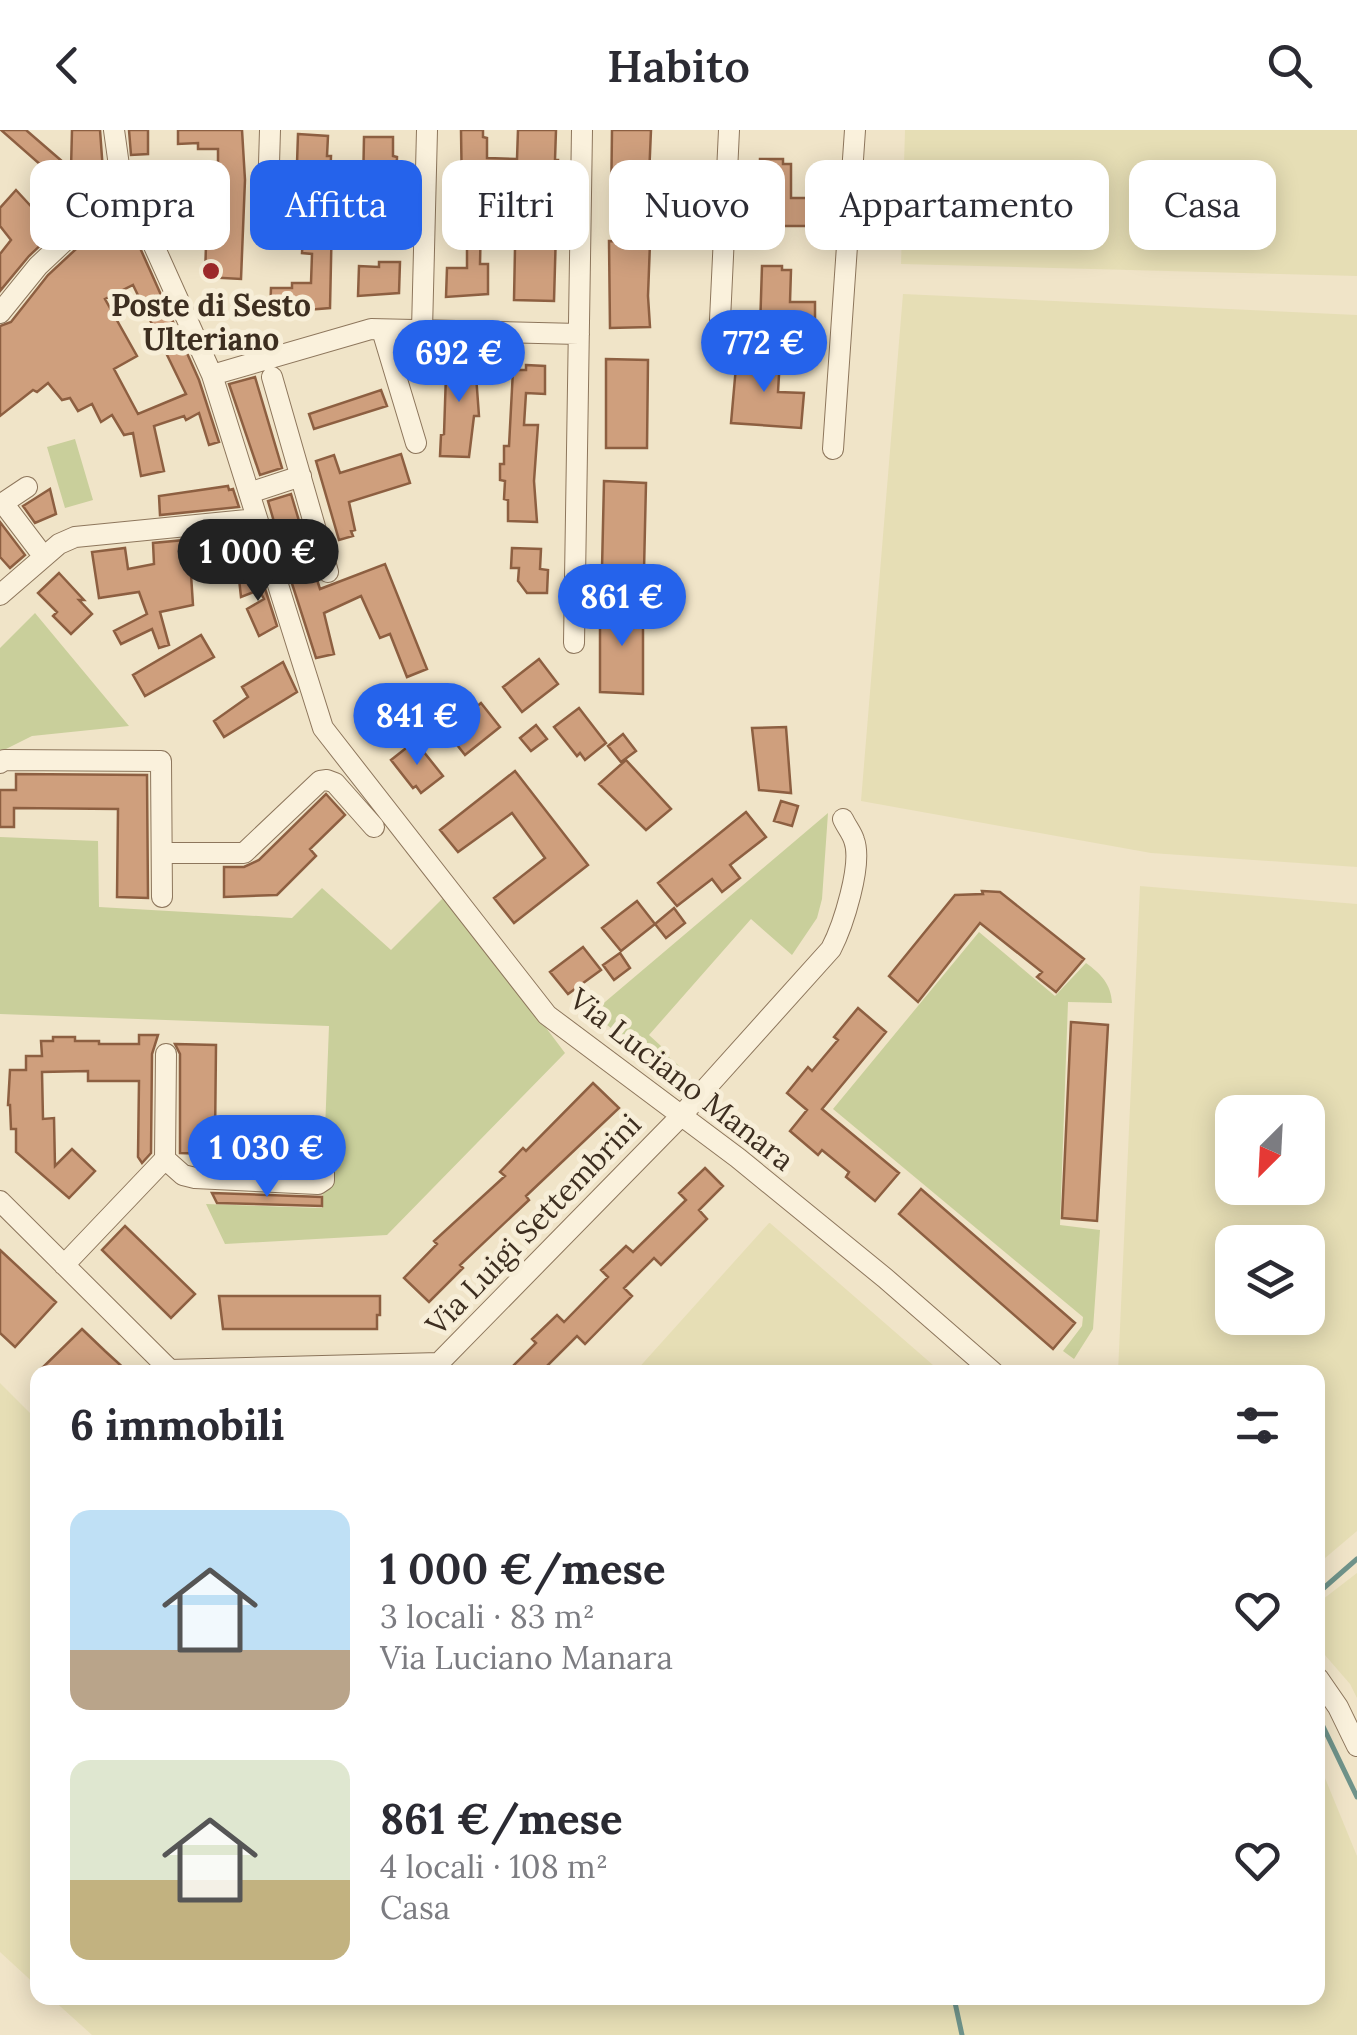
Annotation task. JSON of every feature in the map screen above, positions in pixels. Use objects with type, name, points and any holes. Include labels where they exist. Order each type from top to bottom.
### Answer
[{"type":"street","name":"Via Luciano Manara","points":[[114,130],[118,160]]},
{"type":"street","points":[[269,160],[270,130]]},
{"type":"street","points":[[422,330],[427,130]]},
{"type":"street","points":[[574,643],[582,130]]},
{"type":"street","points":[[720,320],[730,130]]},
{"type":"street","points":[[833,450],[856,130]]},
{"type":"street","points":[[0,313],[55,250]]},
{"type":"street","name":"Via Luciano Manara","points":[[156,250],[212,375],[323,728],[547,1015],[738,1158],[985,1365]]},
{"type":"street","points":[[212,375],[371,329],[579,334]]},
{"type":"street","points":[[382,330],[416,443]]},
{"type":"street","points":[[272,377],[328,572]]},
{"type":"street","points":[[249,493],[301,476]]},
{"type":"street","points":[[27,487],[4,503],[44,557]]},
{"type":"street","points":[[0,595],[58,544],[75,537],[257,519]]},
{"type":"street","points":[[0,764],[4,760],[160,760],[162,897]]},
{"type":"street","points":[[162,853],[244,853],[320,782],[327,780],[374,827]]},
{"type":"street","name":"Via Luigi Settembrini","points":[[437,1365],[680,1116],[837,939],[846,916],[855,867],[856,844],[843,819]]},
{"type":"street","points":[[64,1265],[165,1159],[166,1054]]},
{"type":"street","points":[[165,1159],[182,1176],[318,1184],[324,1180],[324,1158]]},
{"type":"street","points":[[0,1201],[164,1365]]},
{"type":"street","points":[[1325,1688],[1357,1746]]},
{"type":"shaded area","points":[[905,130],[1357,130],[1357,276],[901,264],[901,250],[1109,250],[1109,160],[904,160]]},
{"type":"shaded area","points":[[903,294],[1357,315],[1357,867],[1151,853],[861,801]]},
{"type":"shaded area","points":[[1140,886],[1357,904],[1357,1531],[1325,1558],[1325,1365],[1118,1365]]},
{"type":"shaded area","points":[[770,1223],[933,1365],[641,1365]]},
{"type":"shaded area","points":[[0,1383],[30,1413],[30,1980],[0,1952]]},
{"type":"shaded area","points":[[1357,1573],[1357,1698],[1325,1655],[1325,1598]]},
{"type":"shaded area","points":[[1325,1778],[1357,1856],[1357,2035],[92,2035],[59,2005],[1325,2005]]},
{"type":"green space","points":[[75,439],[93,500],[65,508],[47,447]]},
{"type":"green space","points":[[35,613],[129,726],[32,736],[0,752],[0,648]]},
{"type":"green space","points":[[828,813],[822,899],[817,918],[792,955],[751,919],[649,1035],[686,1072],[675,1079],[592,1013]]},
{"type":"green space","points":[[0,837],[98,841],[99,907],[292,918],[322,888],[391,950],[446,895],[565,1053],[387,1235],[225,1244],[206,1204],[322,1208],[329,1026],[0,1014]]},
{"type":"green space","points":[[979,932],[1055,996],[1086,963],[1110,990],[1112,1003],[1068,1002],[1060,1225],[1100,1230],[1093,1329],[1074,1359],[1063,1351],[1082,1326],[1083,1317],[833,1109]]},
{"type":"building","points":[[1,130],[26,130],[61,160],[35,160]]},
{"type":"building","points":[[72,130],[100,130],[102,160],[71,160]]},
{"type":"building","points":[[129,130],[148,130],[148,154],[131,155]]},
{"type":"building","points":[[178,130],[242,130],[245,180],[241,279],[205,277],[206,250],[230,250],[230,160],[218,160],[218,149],[198,149],[198,143],[178,144]]},
{"type":"building","points":[[461,130],[483,130],[487,158],[517,159],[518,130],[556,130],[555,160],[461,160]]},
{"type":"building","points":[[612,130],[651,130],[650,160],[612,160]]},
{"type":"building","points":[[298,134],[328,136],[327,156],[331,160],[297,160]]},
{"type":"building","points":[[364,137],[393,137],[393,156],[397,160],[364,160]]},
{"type":"building","points":[[785,164],[791,164],[791,198],[805,198],[805,226],[785,226]]},
{"type":"building","points":[[16,190],[30,205],[30,250],[35,250],[0,291],[0,254],[11,240],[0,226],[0,208]]},
{"type":"building","points":[[75,250],[141,250],[199,380],[219,442],[209,445],[199,413],[186,420],[184,416],[154,426],[164,471],[141,476],[133,433],[124,435],[112,415],[101,422],[92,404],[78,411],[70,398],[62,400],[48,383],[0,416],[0,326],[11,322],[48,275]],"holes":[[[133,285],[186,394],[138,414],[114,369],[137,356],[105,299]]]},
{"type":"building","points":[[331,250],[330,308],[270,313],[271,288],[311,283],[312,254],[302,253]]},
{"type":"building","points":[[467,250],[480,250],[480,264],[488,264],[488,294],[446,297],[447,268],[467,268]]},
{"type":"building","points":[[515,250],[555,250],[554,301],[514,300]]},
{"type":"building","points":[[609,250],[650,250],[650,327],[610,328]]},
{"type":"building","points":[[379,262],[400,262],[399,293],[358,296],[359,266],[379,267]]},
{"type":"building","points":[[762,266],[791,270],[790,302],[815,302],[815,330],[760,329]]},
{"type":"building","points":[[442,353],[472,353],[471,375],[476,375],[479,416],[474,416],[469,457],[440,456],[446,374],[442,374]]},
{"type":"building","points":[[737,355],[780,358],[778,392],[804,393],[801,428],[731,423]]},
{"type":"building","points":[[606,359],[648,360],[647,448],[606,448]]},
{"type":"building","points":[[526,365],[545,366],[545,394],[526,393],[524,425],[538,425],[534,481],[537,522],[508,521],[505,481],[500,480],[504,446],[509,446],[513,370],[526,370]]},
{"type":"building","points":[[255,377],[282,468],[260,475],[229,384]]},
{"type":"building","points":[[381,390],[387,406],[314,429],[309,414]]},
{"type":"building","points":[[401,454],[410,483],[349,502],[355,530],[351,531],[353,536],[339,540],[316,461],[334,455],[340,473]]},
{"type":"building","points":[[604,481],[646,483],[644,570],[602,569]]},
{"type":"building","points":[[228,486],[233,489],[239,507],[160,515],[159,496]]},
{"type":"building","points":[[50,489],[56,514],[35,523],[23,506]]},
{"type":"building","points":[[291,494],[308,551],[283,553],[268,501]]},
{"type":"building","points":[[0,522],[25,555],[10,568],[0,557]]},
{"type":"building","points":[[248,534],[254,555],[190,559],[193,605],[160,612],[169,645],[159,648],[152,629],[121,644],[114,631],[147,614],[139,592],[99,598],[92,552],[125,548],[128,569],[154,564],[153,543]]},
{"type":"building","points":[[512,548],[541,549],[540,569],[548,570],[547,593],[527,593],[518,581],[519,568],[511,568]]},
{"type":"building","points":[[310,558],[320,589],[385,564],[427,669],[407,677],[390,634],[380,638],[361,596],[324,613],[334,654],[316,658],[286,565]]},
{"type":"building","points":[[59,573],[92,614],[71,634],[38,593]]},
{"type":"building","points":[[260,573],[277,626],[259,636],[247,609],[264,599],[259,590],[241,597],[239,579]]},
{"type":"building","points":[[600,605],[643,605],[643,694],[600,692]]},
{"type":"building","points":[[201,635],[214,657],[145,696],[133,675]]},
{"type":"building","points":[[539,659],[558,684],[522,712],[503,687]]},
{"type":"building","points":[[283,662],[297,692],[224,737],[214,721],[248,697],[242,687]]},
{"type":"building","points":[[481,703],[500,727],[465,755],[446,731]]},
{"type":"building","points":[[579,708],[606,743],[585,760],[580,753],[577,756],[554,727]]},
{"type":"building","points":[[536,725],[547,739],[531,751],[520,738]]},
{"type":"building","points":[[786,727],[791,793],[759,790],[752,728]]},
{"type":"building","points":[[623,734],[636,751],[621,762],[608,746]]},
{"type":"building","points":[[415,741],[443,776],[421,793],[391,760]]},
{"type":"building","points":[[626,760],[671,809],[646,830],[599,784]]},
{"type":"building","points":[[515,771],[588,865],[514,923],[494,898],[545,858],[512,813],[458,852],[440,830]]},
{"type":"building","points":[[16,774],[147,775],[148,898],[117,897],[118,809],[14,808],[14,827],[0,827],[0,790],[16,790]]},
{"type":"building","points":[[326,794],[345,815],[310,849],[316,856],[277,895],[224,897],[224,867],[244,867],[259,860]]},
{"type":"building","points":[[781,801],[798,806],[792,826],[774,821]]},
{"type":"building","points":[[746,812],[766,837],[730,865],[740,878],[722,892],[712,879],[677,906],[658,883]]},
{"type":"building","points":[[982,891],[1000,892],[1084,959],[1056,992],[1037,977],[1042,972],[980,923],[918,1002],[889,976],[955,895],[983,894]]},
{"type":"building","points":[[637,901],[655,924],[621,951],[602,928]]},
{"type":"building","points":[[674,908],[685,923],[666,938],[655,924]]},
{"type":"building","points":[[583,947],[601,970],[568,994],[550,972]]},
{"type":"building","points":[[620,953],[630,968],[614,980],[603,965]]},
{"type":"building","points":[[858,1008],[886,1032],[822,1109],[899,1173],[875,1201],[846,1177],[849,1172],[822,1150],[818,1155],[790,1131],[807,1110],[787,1093],[838,1040],[834,1037]]},
{"type":"building","points":[[1071,1022],[1108,1025],[1097,1221],[1062,1218]]},
{"type":"building","points":[[139,1035],[158,1035],[152,1054],[151,1153],[142,1163],[138,1157],[139,1081],[88,1081],[88,1071],[42,1072],[43,1119],[54,1118],[55,1166],[72,1149],[95,1171],[69,1198],[16,1152],[16,1129],[11,1129],[8,1105],[10,1070],[26,1070],[26,1056],[42,1056],[41,1041],[53,1041],[53,1037],[75,1037],[75,1041],[99,1044],[139,1044]]},
{"type":"building","points":[[175,1044],[216,1045],[215,1139],[320,1140],[312,1152],[310,1170],[212,1165],[212,1154],[180,1153],[180,1054]]},
{"type":"building","points":[[593,1083],[619,1108],[526,1196],[529,1200],[460,1265],[463,1268],[429,1302],[404,1278],[437,1244],[434,1241],[505,1176],[500,1172],[523,1148],[526,1151]]},
{"type":"building","points":[[705,1168],[723,1186],[699,1210],[707,1219],[661,1265],[654,1258],[624,1288],[632,1296],[585,1344],[577,1336],[548,1365],[514,1365],[536,1343],[532,1339],[557,1315],[564,1322],[608,1277],[601,1270],[626,1246],[633,1252],[686,1200],[679,1193]]},
{"type":"building","points":[[921,1189],[1075,1323],[1053,1349],[899,1214]]},
{"type":"building","points":[[212,1193],[322,1197],[322,1206],[217,1203]]},
{"type":"building","points":[[125,1226],[195,1294],[171,1318],[102,1250]]},
{"type":"building","points":[[0,1250],[56,1302],[15,1347],[0,1333]]},
{"type":"building","points":[[219,1296],[380,1296],[380,1315],[377,1329],[223,1329]]},
{"type":"building","points":[[82,1329],[120,1365],[45,1365]]},
{"type":"waterway","points":[[1325,1587],[1357,1559]]},
{"type":"waterway","points":[[1325,1731],[1357,1797]]},
{"type":"waterway","points":[[956,2005],[962,2035]]},
{"type":"place","name":"Poste di Sesto Ulteriano","points":[[211,271]]}]
